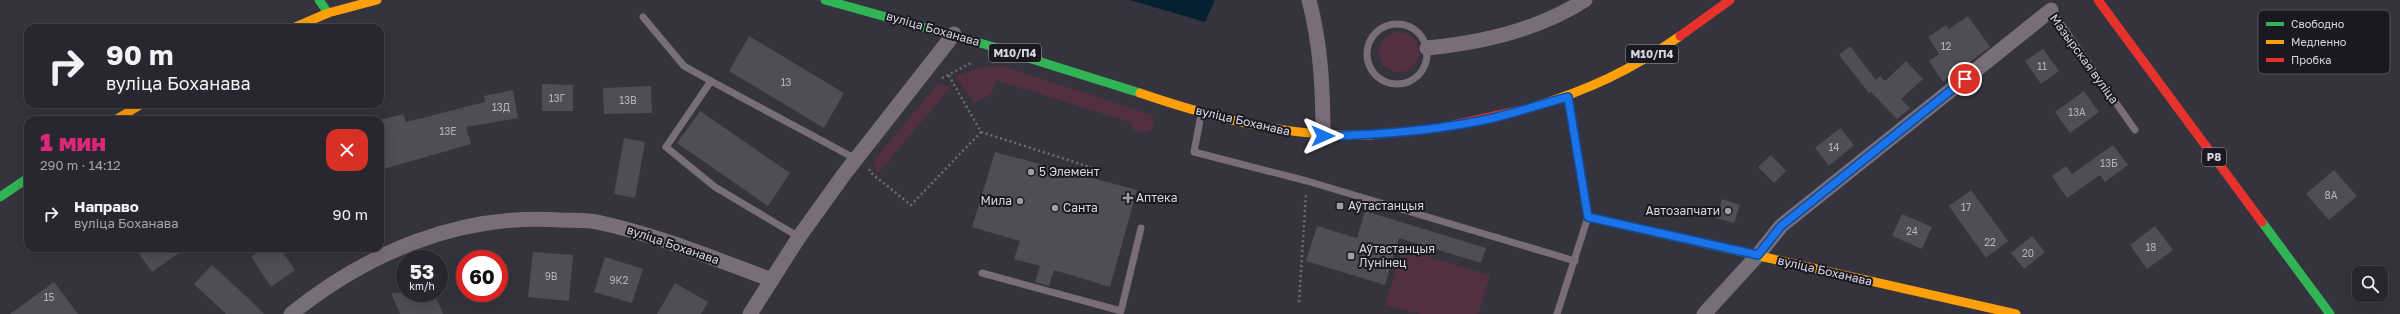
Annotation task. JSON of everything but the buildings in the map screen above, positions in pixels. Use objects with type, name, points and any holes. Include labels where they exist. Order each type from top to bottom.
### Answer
[{"type":"main road","points":[[319,0],[328,13]]},
{"type":"main road","points":[[302,24],[328,13],[377,0]]},
{"type":"main road","name":"вуліца Боханава","points":[[825,0],[954,34],[1202,112],[1257,127],[1323,136],[1389,134],[1439,128],[1489,119],[1568,97]]},
{"type":"main road","name":"М10/П4","points":[[1568,97],[1598,85],[1650,56],[1730,0]]},
{"type":"main road","name":"Р8","points":[[2098,0],[2330,314]]},
{"type":"main road","points":[[1568,97],[1588,217]]},
{"type":"main road","points":[[122,116],[135,108]]},
{"type":"main road","points":[[0,197],[24,181]]},
{"type":"main road","name":"вуліца Боханава","points":[[1588,217],[2016,314]]},
{"type":"street","points":[[1309,0],[1316,24],[1323,86],[1323,136]]},
{"type":"street","points":[[1427,48],[1463,44],[1502,35],[1534,24],[1584,0]]},
{"type":"street","name":"Мазырская вуліца","points":[[1707,313],[1758,255],[1781,226],[2051,10]]},
{"type":"street","points":[[750,314],[799,237],[861,161],[954,34]]},
{"type":"street","name":"вуліца Боханава","points":[[291,314],[365,263],[407,244],[457,228],[498,221],[537,218],[596,222],[650,235],[772,280]]},
{"type":"lane","name":"Мазырская вуліца","points":[[2051,10],[2135,130]]},
{"type":"lane","points":[[643,17],[684,66],[861,161]]},
{"type":"lane","points":[[1392,25],[1405,25],[1415,30],[1423,38],[1427,48],[1425,67],[1408,83],[1397,84],[1386,82],[1377,76],[1369,64],[1369,46],[1372,38],[1380,30],[1392,25]]},
{"type":"lane","points":[[711,81],[666,147],[715,187],[799,237]]},
{"type":"lane","points":[[1202,112],[1194,152],[1307,181],[1575,261]]},
{"type":"lane","points":[[1558,314],[1588,217]]},
{"type":"lane","points":[[982,273],[1121,311],[1141,228]]},
{"type":"path","points":[[939,79],[974,63]]},
{"type":"path","points":[[948,74],[981,132],[1093,168]]},
{"type":"path","points":[[861,161],[871,173],[911,205],[981,132]]},
{"type":"path","points":[[1299,302],[1307,181]]},
{"type":"shaded area","points":[[1403,32],[1410,35],[1416,41],[1419,52],[1418,60],[1410,69],[1403,72],[1395,72],[1388,69],[1380,60],[1379,48],[1382,41],[1391,33]]},
{"type":"shaded area","points":[[987,66],[1002,66],[1152,115],[1154,125],[1149,131],[1136,131],[1131,129],[1132,123],[996,80],[991,94],[974,103],[955,76]]},
{"type":"shaded area","points":[[942,84],[950,88],[878,173],[873,164],[875,159],[937,85]]},
{"type":"shaded area","points":[[1402,249],[1490,275],[1478,314],[1420,314],[1385,305]]},
{"type":"water","points":[[1130,0],[1215,0],[1205,22]]},
{"type":"traffic: fast","points":[[319,0],[328,13]]},
{"type":"traffic: fast","points":[[825,0],[987,45],[1140,93]]},
{"type":"traffic: fast","points":[[1568,97],[1588,217],[1764,257]]},
{"type":"traffic: fast","points":[[0,197],[24,181]]},
{"type":"traffic: fast","points":[[2262,222],[2330,314]]},
{"type":"traffic: slow","points":[[302,24],[328,13],[377,0]]},
{"type":"traffic: slow","points":[[1530,108],[1590,87],[1644,59],[1680,36]]},
{"type":"traffic: slow","points":[[1140,93],[1225,119],[1254,125],[1312,133],[1372,135]]},
{"type":"traffic: slow","points":[[122,116],[135,108]]},
{"type":"traffic: slow","points":[[1764,257],[2016,314]]},
{"type":"traffic: jam","points":[[1680,36],[1730,0]]},
{"type":"traffic: jam","points":[[2098,0],[2262,222]]},
{"type":"traffic: jam","points":[[1372,135],[1440,128],[1530,108]]},
{"type":"place","name":"5 Элемент","points":[[1031,172]]},
{"type":"place","name":"Аптека","points":[[1128,198]]},
{"type":"place","name":"Мила","points":[[1020,201]]},
{"type":"place","name":"Аўтастанцыя","points":[[1340,206]]},
{"type":"place","name":"Санта","points":[[1055,208]]},
{"type":"place","name":"Автозапчати","points":[[1728,211]]},
{"type":"place","name":"Аўтастанцыя Лунінец","points":[[1351,256]]},
{"type":"route","points":[[1323,136],[1389,134],[1439,128],[1489,119],[1568,97],[1588,217],[1758,255],[1781,226],[1965,79]]}]
